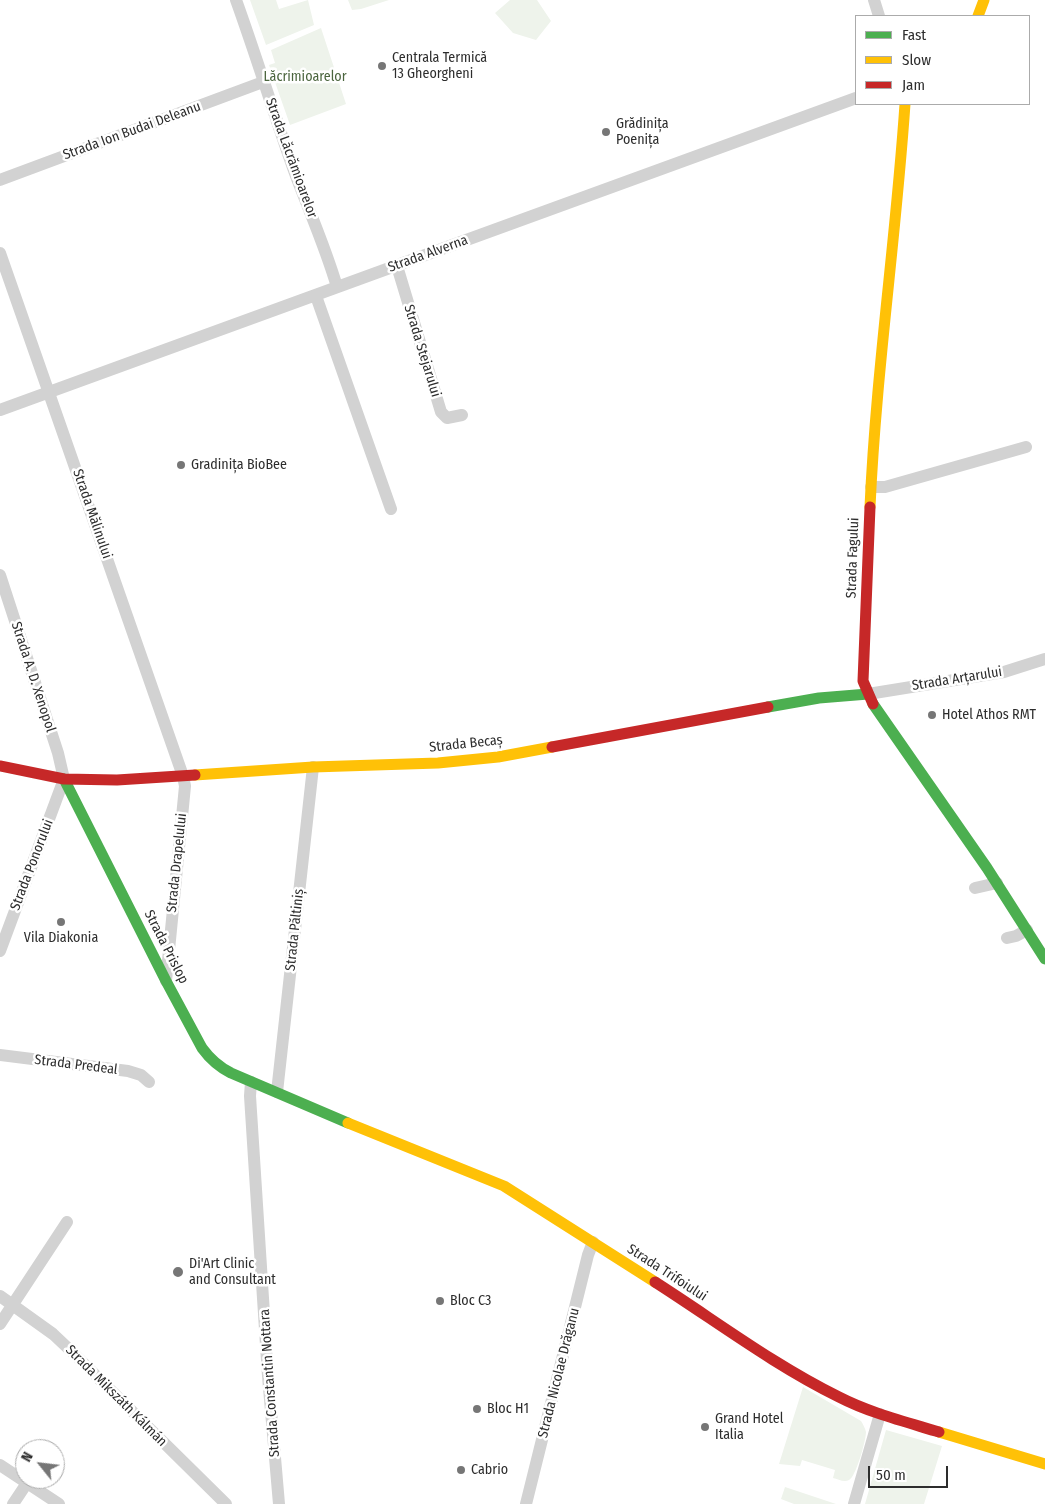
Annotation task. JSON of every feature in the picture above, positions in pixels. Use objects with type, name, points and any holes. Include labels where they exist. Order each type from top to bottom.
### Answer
[{"type":"street","name":"Strada Lăcrămioarelor","points":[[236,0],[296,177],[325,250],[337,287]]},
{"type":"street","points":[[874,0],[879,15]]},
{"type":"street","points":[[978,15],[984,0]]},
{"type":"street","name":"Strada Ion Budai Deleanu","points":[[0,180],[263,82]]},
{"type":"street","name":"Strada Alverna","points":[[0,410],[855,98]]},
{"type":"street","name":"Strada Fagului","points":[[905,105],[900,180],[888,287],[871,487],[863,681],[868,694],[889,729],[997,882],[1045,959]]},
{"type":"street","name":"Strada Mălinului","points":[[0,253],[183,776]]},
{"type":"street","name":"Strada Stejarului","points":[[397,266],[441,412],[447,418],[462,415]]},
{"type":"street","points":[[316,296],[391,509]]},
{"type":"street","points":[[871,487],[885,487],[1026,447]]},
{"type":"street","name":"Strada A. D. Xenopol","points":[[0,576],[59,758],[64,779]]},
{"type":"street","name":"Strada Arțarului","points":[[868,694],[1004,672],[1045,658]]},
{"type":"street","name":"Strada Becaș","points":[[0,766],[64,779],[117,780],[313,767],[438,763],[498,756],[812,699],[868,694]]},
{"type":"street","name":"Strada Păltiniș","points":[[277,1092],[313,767]]},
{"type":"street","name":"Strada Drapelului","points":[[166,981],[185,786],[183,776]]},
{"type":"street","name":"Strada Ponorului","points":[[0,951],[64,779]]},
{"type":"street","name":"Strada Prislop","points":[[64,779],[166,981],[208,1058],[223,1069],[277,1092]]},
{"type":"street","points":[[975,888],[997,882]]},
{"type":"street","points":[[1007,938],[1027,930]]},
{"type":"street","name":"Strada Predeal","points":[[0,1055],[128,1071],[141,1075],[149,1082]]},
{"type":"street","name":"Strada Constantin Nottara","points":[[251,1082],[250,1096],[268,1367],[280,1504]]},
{"type":"street","name":"Strada Trifoiului","points":[[277,1092],[504,1186],[801,1378],[840,1398],[880,1414],[1045,1464]]},
{"type":"street","points":[[0,1324],[67,1222]]},
{"type":"street","name":"Strada Nicolae Drăganu","points":[[526,1504],[588,1255],[593,1242]]},
{"type":"street","name":"Strada Mikszáth Kálmán","points":[[0,1296],[53,1334],[226,1504]]},
{"type":"street","points":[[854,1504],[880,1414]]},
{"type":"street","points":[[0,1465],[15,1475]]},
{"type":"street","points":[[13,1504],[23,1489]]},
{"type":"street","points":[[36,1489],[59,1504]]},
{"type":"green space","points":[[250,0],[276,0],[279,9],[308,0],[314,25],[266,45]]},
{"type":"green space","points":[[348,0],[389,0],[352,10]]},
{"type":"green space","points":[[510,0],[537,0],[551,21],[536,40],[513,33],[495,13]]},
{"type":"green space","name":"Lăcrimioarelor","points":[[321,28],[346,104],[290,125],[269,65],[275,63],[271,50]]},
{"type":"green space","points":[[803,1387],[861,1421],[863,1425],[866,1436],[862,1450],[855,1472],[847,1481],[833,1478],[835,1470],[802,1460],[800,1466],[779,1464]]},
{"type":"green space","points":[[886,1430],[942,1446],[924,1504],[865,1504]]},
{"type":"green space","points":[[785,1487],[836,1504],[794,1504],[781,1499]]},
{"type":"traffic: fast","points":[[768,707],[819,698],[868,694]]},
{"type":"traffic: fast","points":[[873,704],[987,868],[1045,959]]},
{"type":"traffic: fast","points":[[64,779],[166,981],[205,1052],[231,1073],[348,1123]]},
{"type":"traffic: slow","points":[[978,15],[984,0]]},
{"type":"traffic: slow","points":[[870,507],[877,406],[905,105]]},
{"type":"traffic: slow","points":[[195,775],[313,767],[438,763],[498,757],[552,747]]},
{"type":"traffic: slow","points":[[348,1123],[504,1186],[655,1282]]},
{"type":"traffic: slow","points":[[939,1432],[1045,1464]]},
{"type":"traffic: jam","points":[[870,507],[863,681],[873,704]]},
{"type":"traffic: jam","points":[[552,747],[768,707]]},
{"type":"traffic: jam","points":[[0,766],[64,779],[117,780],[195,775]]},
{"type":"traffic: jam","points":[[655,1282],[768,1357],[839,1397],[888,1417],[939,1432]]},
{"type":"place","name":"Centrala Termică 13 Gheorgheni","points":[[382,66]]},
{"type":"place","name":"Grădinița Poenița","points":[[606,132]]},
{"type":"place","name":"Gradinița BioBee","points":[[181,465]]},
{"type":"place","name":"Hotel Athos RMT","points":[[932,715]]},
{"type":"place","name":"Vila Diakonia","points":[[61,922]]},
{"type":"place","name":"Di'Art Clinic and Consultant","points":[[178,1272]]},
{"type":"place","name":"Bloc C3","points":[[440,1301]]},
{"type":"place","name":"Bloc H1","points":[[477,1409]]},
{"type":"place","name":"Grand Hotel Italia","points":[[705,1427]]},
{"type":"place","name":"Cabrio","points":[[461,1470]]}]
